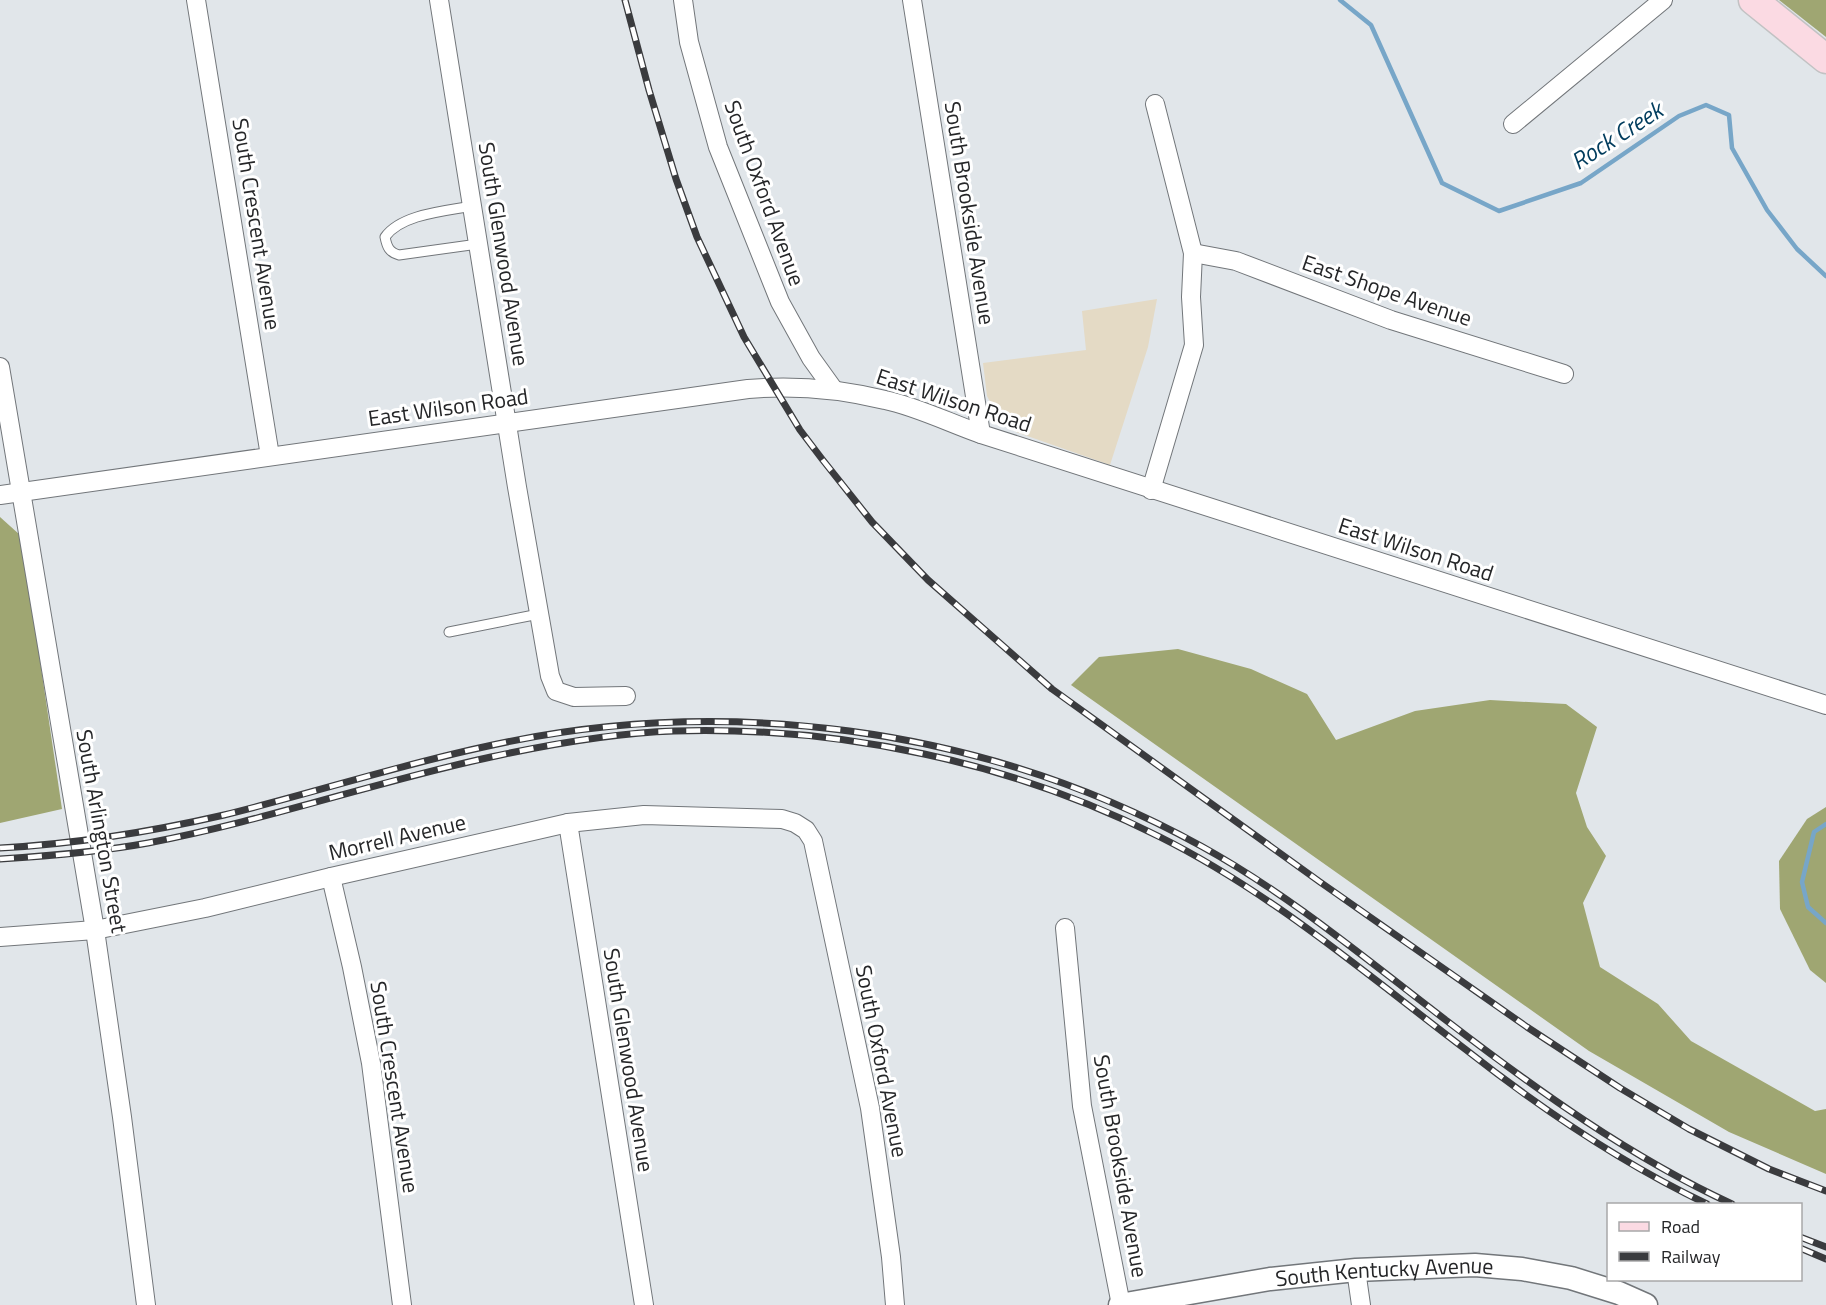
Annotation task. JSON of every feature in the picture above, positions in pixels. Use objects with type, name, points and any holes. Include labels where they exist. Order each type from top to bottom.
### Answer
[{"type":"main road","points":[[1753,0],[1826,59]]},
{"type":"street","name":"South Crescent Avenue","points":[[196,0],[270,456]]},
{"type":"street","name":"South Glenwood Avenue","points":[[439,0],[506,422],[550,676],[556,691],[574,697],[626,696]]},
{"type":"street","name":"South Oxford Avenue","points":[[683,0],[689,42],[718,147],[780,302],[811,358],[834,390]]},
{"type":"street","name":"South Brookside Avenue","points":[[912,0],[981,434]]},
{"type":"street","points":[[1513,124],[1663,0]]},
{"type":"street","points":[[1151,490],[1194,345],[1191,297],[1193,253],[1155,104]]},
{"type":"street","name":"East Shope Avenue","points":[[1193,253],[1236,261],[1391,320],[1564,374]]},
{"type":"street","name":"South Arlington Street","points":[[0,367],[95,930],[123,1117],[146,1305]]},
{"type":"street","name":"East Wilson Road","points":[[0,495],[748,389],[798,386],[834,390],[887,400],[981,434],[1151,490],[1826,705]]},
{"type":"street","name":"Morrell Avenue","points":[[0,936],[95,930],[205,908],[568,823],[644,815],[740,816],[783,819],[806,830]]},
{"type":"street","name":"South Glenwood Avenue","points":[[568,823],[644,1305]]},
{"type":"street","name":"South Oxford Avenue","points":[[806,830],[813,841],[870,1108],[891,1257],[895,1305]]},
{"type":"street","name":"South Crescent Avenue","points":[[331,877],[371,1063],[402,1305]]},
{"type":"street","name":"South Brookside Avenue","points":[[1065,928],[1082,1106],[1121,1305]]},
{"type":"street","name":"South Kentucky Avenue","points":[[1121,1305],[1270,1279],[1356,1270],[1475,1265],[1522,1269],[1571,1278],[1619,1293],[1646,1305]]},
{"type":"street","points":[[1356,1270],[1361,1305]]},
{"type":"lane","points":[[472,206],[410,219],[390,230],[385,237],[391,253],[399,255],[478,244]]},
{"type":"lane","points":[[449,632],[539,614]]},
{"type":"shaded area","points":[[1157,299],[1148,347],[1110,465],[1016,432],[997,415],[987,396],[983,363],[1086,350],[1082,311]]},
{"type":"green space","points":[[1779,0],[1826,0],[1826,37]]},
{"type":"green space","points":[[0,517],[20,535],[62,809],[0,823]]},
{"type":"green space","points":[[1178,649],[1251,669],[1307,694],[1336,740],[1415,711],[1490,700],[1566,704],[1597,727],[1576,793],[1587,827],[1606,856],[1583,903],[1600,967],[1658,1004],[1691,1041],[1815,1111],[1826,1109],[1826,1174],[1729,1132],[1589,1051],[1071,685],[1099,657]]},
{"type":"green space","points":[[1826,807],[1826,983],[1810,970],[1780,909],[1779,861],[1807,819]]},
{"type":"waterway","name":"Rock Creek","points":[[1340,0],[1371,25],[1442,183],[1499,211],[1581,183],[1679,116],[1706,105],[1729,115],[1732,148],[1767,210],[1797,249],[1826,276]]},
{"type":"waterway","name":"Rock Creek","points":[[1826,824],[1814,832],[1802,882],[1808,907],[1826,923]]},
{"type":"railway","points":[[625,0],[676,179],[697,237],[744,337],[800,430],[872,522],[928,580],[1052,689],[1320,882],[1527,1027],[1620,1088],[1689,1129],[1769,1169],[1826,1191]]},
{"type":"railway","points":[[0,848],[84,840],[196,821],[447,755],[571,731],[663,723],[757,723],[849,731],[941,747],[1031,772],[1118,805],[1234,865],[1297,907],[1481,1047],[1585,1121],[1657,1165],[1730,1203]]},
{"type":"railway","points":[[0,859],[74,853],[148,843],[234,824],[491,757],[605,737],[651,732],[737,731],[800,735],[924,754],[985,769],[1045,788],[1103,811],[1201,859],[1280,909],[1552,1113],[1643,1171],[1705,1203]]},
{"type":"railway","points":[[1802,1238],[1826,1247]]},
{"type":"railway","points":[[1802,1249],[1826,1259]]}]
